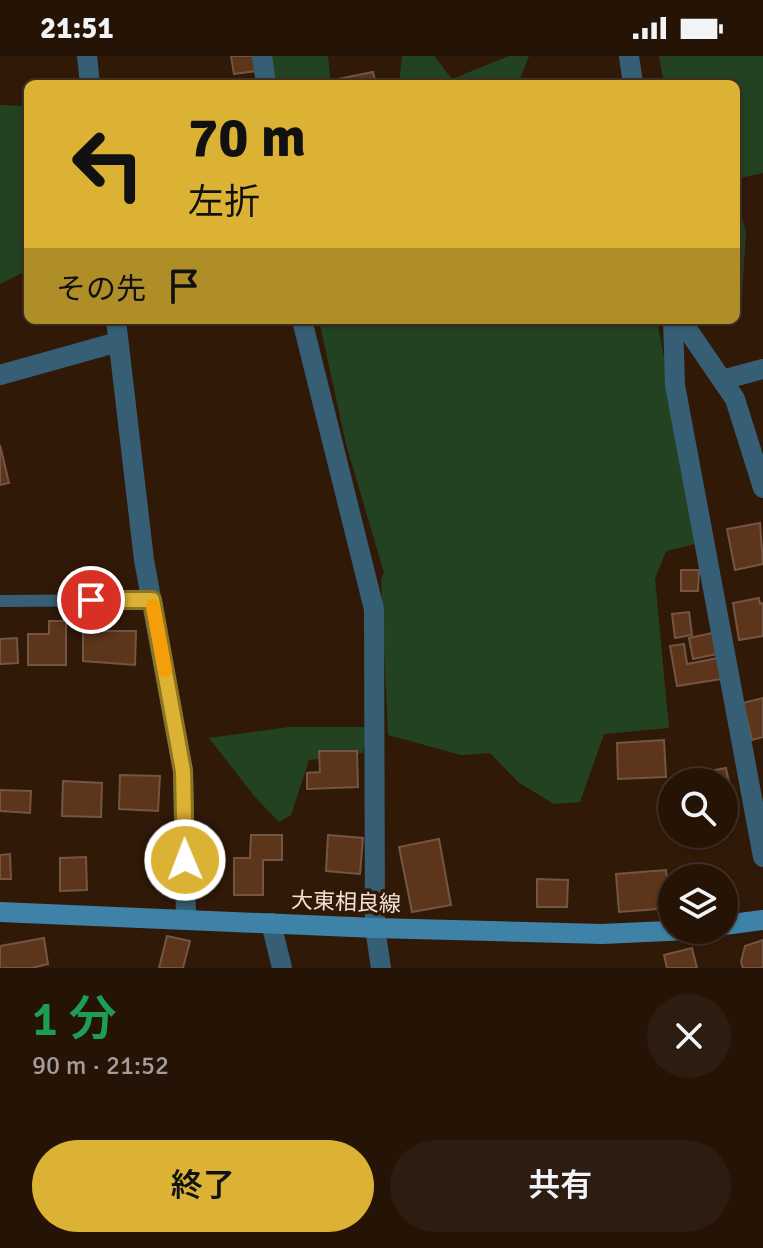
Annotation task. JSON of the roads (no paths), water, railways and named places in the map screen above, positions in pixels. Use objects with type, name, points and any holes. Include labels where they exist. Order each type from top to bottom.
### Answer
[{"type":"main road","name":"大東相良線","points":[[0,912],[375,928],[602,934],[658,931]]},
{"type":"main road","points":[[738,923],[763,920]]},
{"type":"street","points":[[87,56],[90,80]]},
{"type":"street","points":[[262,56],[265,80]]},
{"type":"street","points":[[629,56],[632,80]]},
{"type":"street","points":[[116,324],[131,466],[183,771],[186,919]]},
{"type":"street","points":[[303,324],[374,609],[375,928],[381,968]]},
{"type":"street","points":[[673,324],[675,385],[763,857]]},
{"type":"street","points":[[684,324],[735,399],[763,488]]},
{"type":"street","points":[[0,375],[118,342]]},
{"type":"street","points":[[722,380],[763,369]]},
{"type":"street","points":[[271,923],[282,968]]},
{"type":"lane","points":[[0,601],[152,600]]}]
